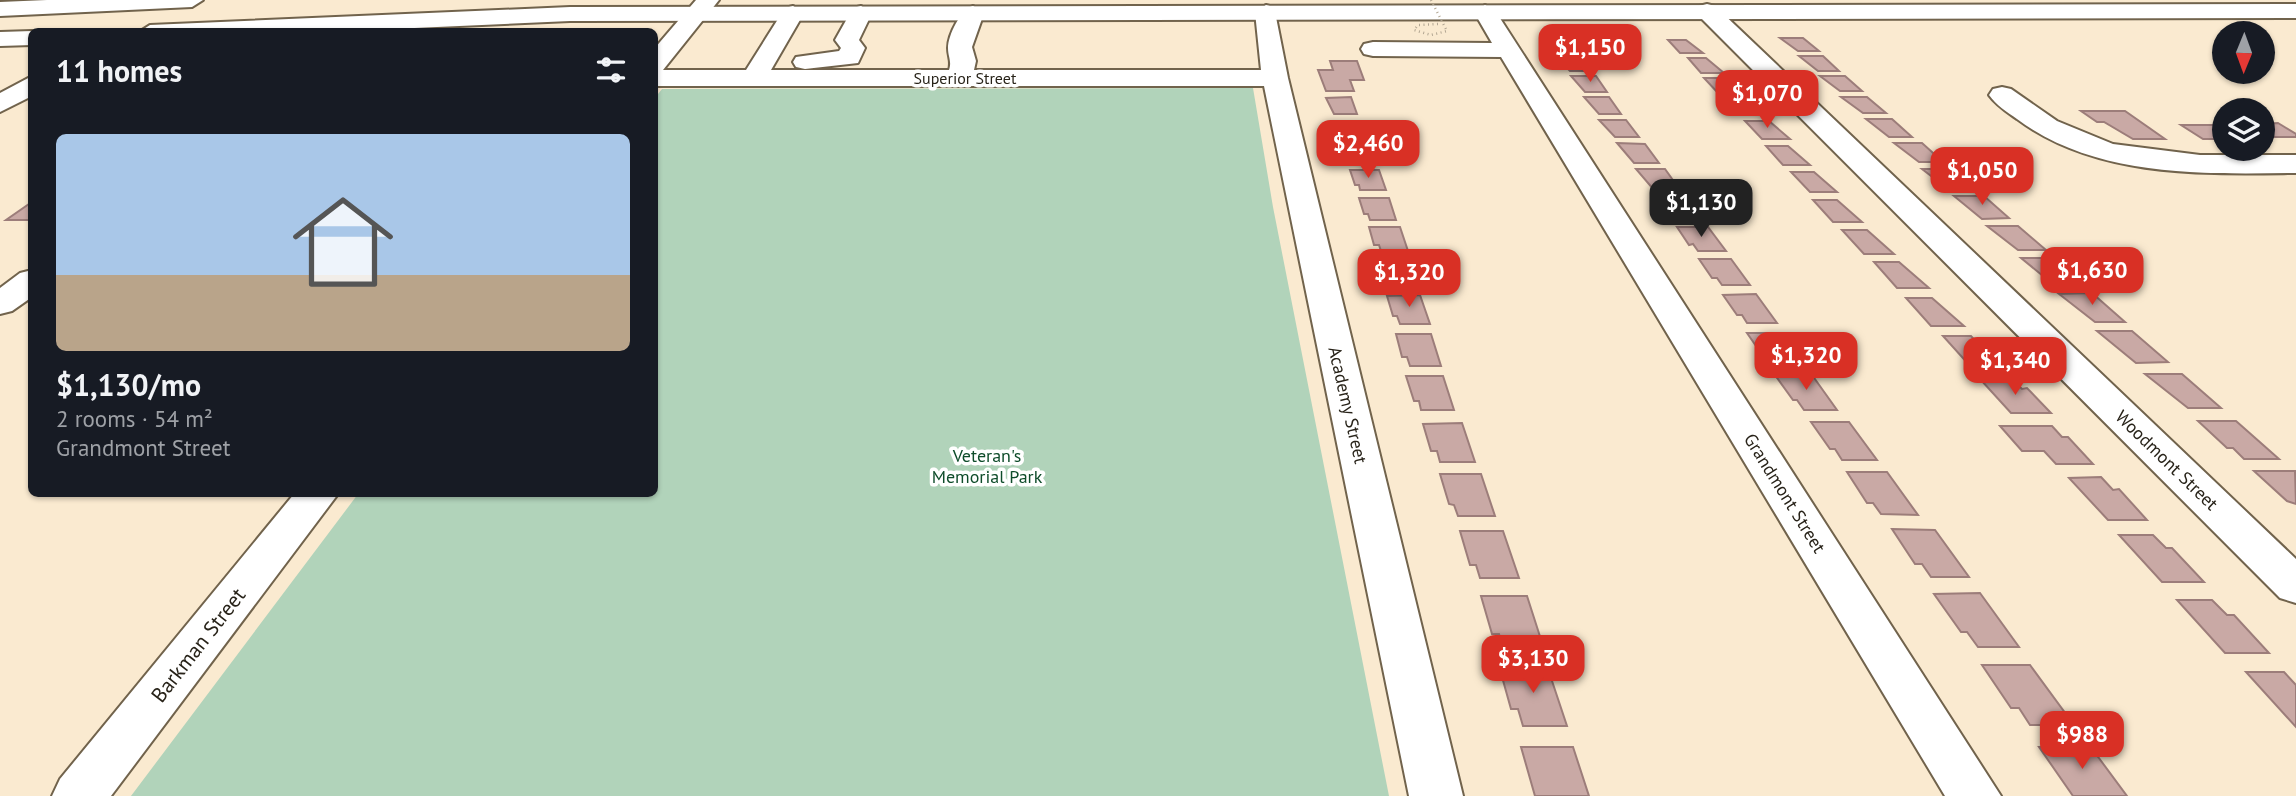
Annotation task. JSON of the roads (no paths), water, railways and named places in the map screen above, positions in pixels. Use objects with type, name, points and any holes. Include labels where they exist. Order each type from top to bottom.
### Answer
[{"type":"main road","points":[[0,9],[192,0]]},
{"type":"main road","points":[[658,60],[703,7]]},
{"type":"main road","points":[[297,28],[703,7],[793,13],[2296,10]]},
{"type":"main road","name":"Woodmont Street","points":[[1707,11],[2296,586]]},
{"type":"main road","name":"Academy Street","points":[[1266,12],[1275,78],[1436,796]]},
{"type":"main road","name":"Grandmont Street","points":[[1485,12],[1974,796]]},
{"type":"main road","points":[[756,73],[793,13]]},
{"type":"main road","points":[[843,68],[853,48],[847,40],[861,13]]},
{"type":"main road","points":[[960,77],[964,61],[960,47],[973,13]]},
{"type":"main road","points":[[0,39],[28,38]]},
{"type":"main road","points":[[1373,49],[1508,50]]},
{"type":"main road","name":"Superior Street","points":[[658,78],[717,78],[756,73],[794,78],[843,68],[882,78],[1275,78]]},
{"type":"main road","points":[[0,104],[28,86]]},
{"type":"main road","points":[[2003,95],[2047,127],[2074,139],[2130,157],[2183,163],[2296,164]]},
{"type":"main road","points":[[0,304],[28,283]]},
{"type":"main road","name":"Barkman Street","points":[[79,796],[315,497]]},
{"type":"park label","name":"Veteran's Memorial Park","points":[[987,465]]}]
